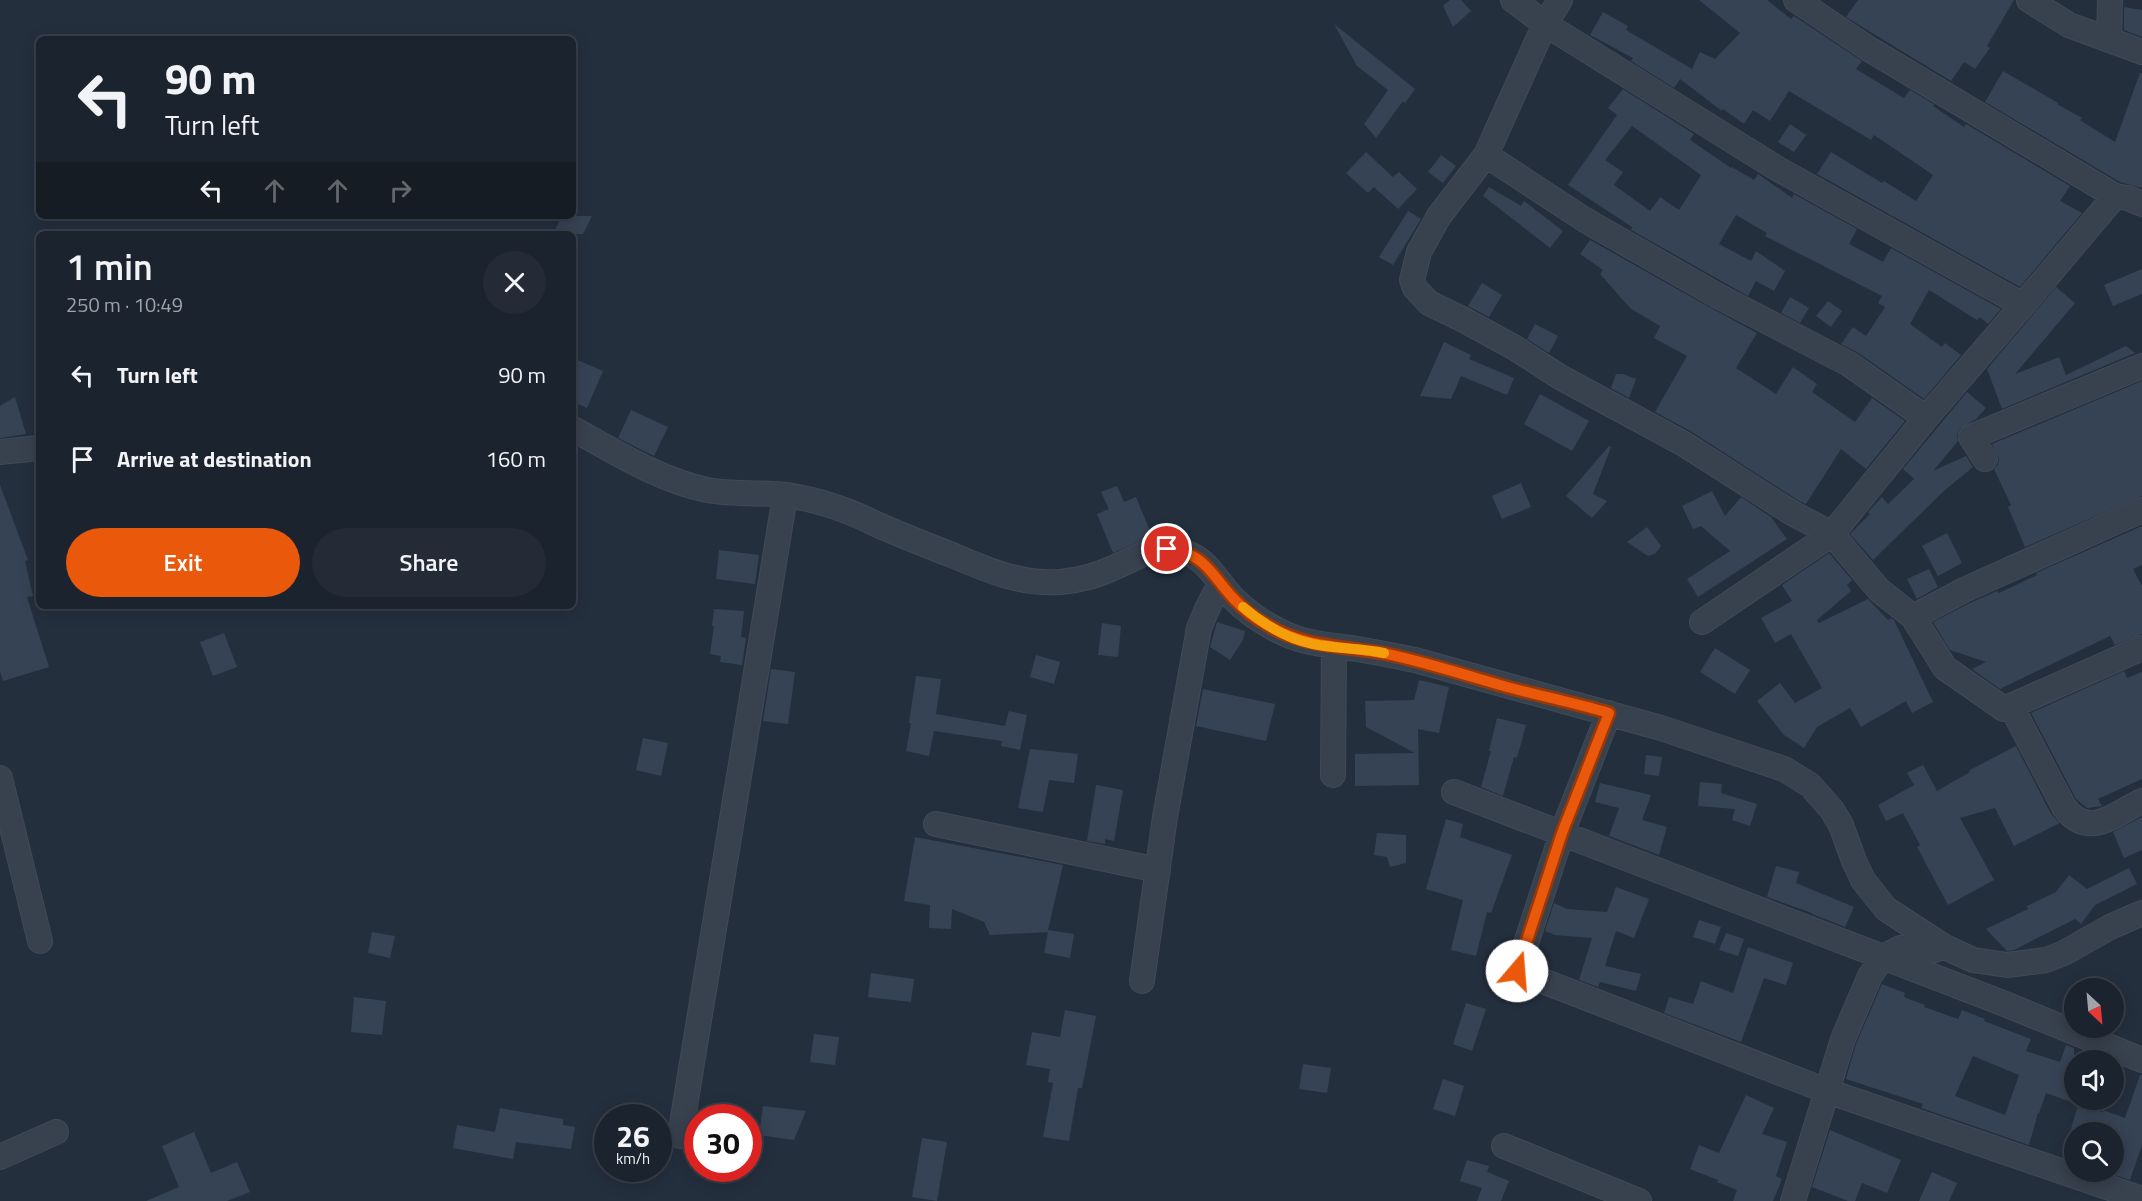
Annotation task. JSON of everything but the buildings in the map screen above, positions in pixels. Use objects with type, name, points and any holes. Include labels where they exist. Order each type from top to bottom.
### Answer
[{"type":"street","points":[[1513,0],[1545,24],[1778,169],[2023,305]]},
{"type":"street","points":[[1560,0],[1545,24],[1486,155],[1439,216],[1419,252],[1412,280],[1414,288],[1423,299],[1515,348],[1560,377],[1684,444],[1792,513],[1832,534],[1879,590],[1913,617],[1945,668],[2004,709],[2142,648]]},
{"type":"street","points":[[1796,0],[1869,49],[2115,196],[2142,204]]},
{"type":"street","points":[[2029,0],[2049,15],[2069,25],[2142,52]]},
{"type":"street","points":[[2109,40],[2110,0]]},
{"type":"street","points":[[1486,155],[1585,220],[1718,296],[1849,364],[1926,418]]},
{"type":"street","points":[[1702,622],[1832,534],[1926,418],[2115,196]]},
{"type":"street","points":[[1984,459],[1971,437],[2142,366]]},
{"type":"street","points":[[576,431],[665,477],[685,484],[727,493],[785,496],[820,502],[996,573],[1017,579],[1060,582],[1082,579],[1115,568],[1154,550],[1179,550],[1200,559],[1235,600],[1269,626],[1290,637],[1313,644],[1380,652],[1414,660],[1609,713],[1716,745],[1784,769],[1798,776],[1822,796],[1841,825],[1863,880],[1886,909],[1957,954],[1982,962],[2007,965],[2046,960],[2142,913]]},
{"type":"street","points":[[0,453],[36,448]]},
{"type":"street","points":[[680,1136],[785,496]]},
{"type":"street","points":[[1913,617],[1964,590],[2142,510]]},
{"type":"street","points":[[1142,981],[1165,817],[1199,628],[1220,584]]},
{"type":"street","points":[[1333,775],[1334,646]]},
{"type":"street","points":[[2011,706],[2071,816],[2088,825],[2101,822],[2142,801]]},
{"type":"street","points":[[1609,713],[1562,833],[1517,971],[1827,1091],[2142,1199],[2141,1201]]},
{"type":"street","points":[[0,778],[40,941]]},
{"type":"street","points":[[1454,792],[2005,1004],[2142,1060]]},
{"type":"street","points":[[936,824],[1158,870]]},
{"type":"street","points":[[1793,1201],[1844,1040],[1870,976],[1883,957],[1901,948],[1934,950],[1943,946]]},
{"type":"street","points":[[0,1157],[57,1132]]},
{"type":"street","points":[[1504,1146],[1638,1201]]},
{"type":"slow traffic","points":[[1243,607],[1269,626],[1290,637],[1313,644],[1384,653]]},
{"type":"route","points":[[1167,549],[1179,550],[1200,559],[1215,574],[1220,584],[1251,614],[1290,637],[1313,644],[1380,652],[1414,660],[1609,713],[1562,833],[1517,971]]}]
